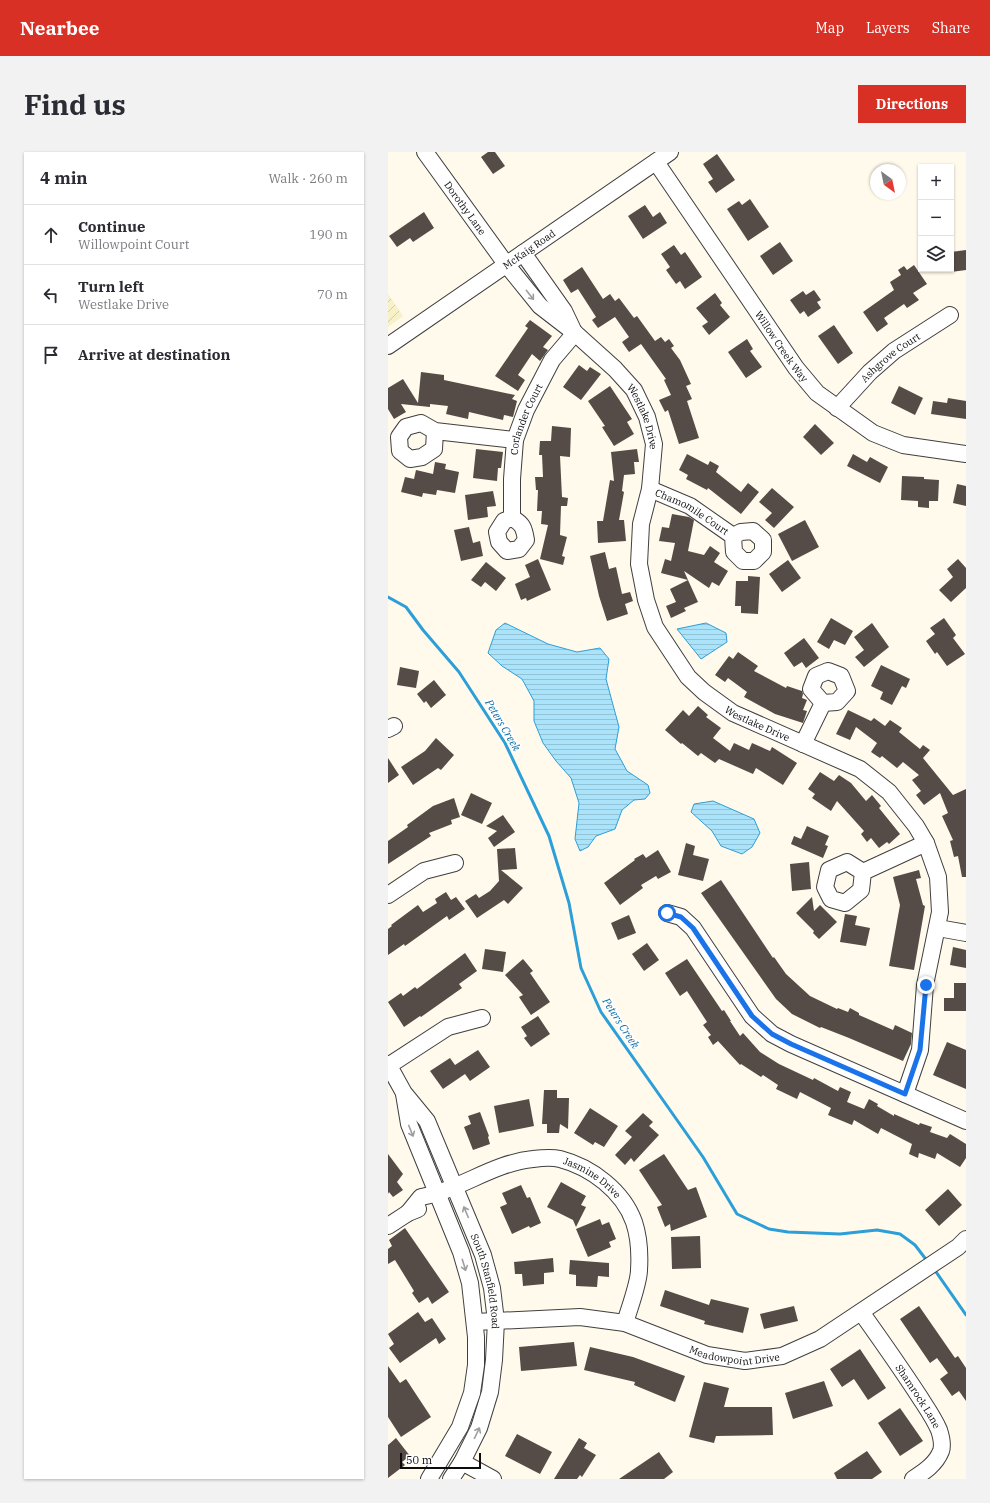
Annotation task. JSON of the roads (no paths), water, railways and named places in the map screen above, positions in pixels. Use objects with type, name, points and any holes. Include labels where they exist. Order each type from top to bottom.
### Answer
[{"type":"street","name":"Dorothy Lane","points":[[424,152],[506,264]]},
{"type":"street","name":"McKaig Road","points":[[388,346],[670,152]]},
{"type":"street","name":"Willow Creek Way","points":[[656,162],[796,368],[817,393],[873,433],[903,445],[966,454]]},
{"type":"street","name":"Westlake Drive","points":[[523,253],[564,311],[575,333]]},
{"type":"street","name":"Westlake Drive","points":[[506,264],[540,306],[575,333],[615,369],[634,390],[647,417],[654,444],[650,489],[641,524],[639,564],[646,600],[655,627],[688,677],[704,692],[733,713],[860,769],[890,792],[916,826],[926,843],[938,877],[940,912],[926,985],[920,1050],[905,1094]]},
{"type":"street","name":"Ashgrove Court","points":[[837,408],[870,372],[894,351],[950,315]]},
{"type":"street","name":"Corlander Court","points":[[512,518],[512,479],[515,440],[526,410],[552,360],[575,333]]},
{"type":"street","points":[[436,431],[515,440]]},
{"type":"street","name":"Chamomile Court","points":[[650,489],[690,506],[733,536]]},
{"type":"street","points":[[804,744],[823,703]]},
{"type":"street","points":[[863,872],[926,843]]},
{"type":"street","points":[[388,895],[424,871],[455,863]]},
{"type":"street","points":[[667,913],[681,917],[693,928],[752,1016],[772,1034],[791,1044],[966,1121]]},
{"type":"street","points":[[938,928],[966,933]]},
{"type":"street","points":[[388,1065],[448,1027],[482,1018]]},
{"type":"street","name":"South Stanfield Road","points":[[388,1065],[404,1093],[427,1122],[484,1256],[492,1288],[496,1321],[494,1360],[490,1392],[479,1428],[462,1462],[451,1479]]},
{"type":"street","name":"South Stanfield Road","points":[[404,1093],[409,1124],[461,1252],[468,1277],[476,1337],[476,1365],[472,1393],[460,1426],[429,1479]]},
{"type":"street","name":"Jasmine Drive","points":[[388,1226],[408,1213],[426,1205],[437,1194],[506,1164],[532,1159],[558,1159],[584,1168],[603,1181],[620,1198],[634,1221],[639,1244],[639,1272],[625,1323]]},
{"type":"street","name":"Meadowpoint Drive","points":[[475,1322],[580,1317],[625,1323],[707,1355],[745,1361],[782,1356],[820,1339],[958,1247],[966,1239]]},
{"type":"street","name":"Shamrock Lane","points":[[861,1312],[904,1372],[939,1431],[942,1441],[942,1450],[936,1461],[928,1469],[913,1479]]},
{"type":"street","points":[[462,1462],[493,1479]]},
{"type":"water","points":[[505,623],[548,644],[577,652],[600,648],[609,659],[606,679],[619,727],[615,749],[627,771],[648,785],[650,793],[645,799],[634,800],[622,810],[615,829],[596,836],[588,847],[580,851],[575,839],[579,803],[571,778],[543,743],[534,721],[534,701],[522,679],[502,666],[488,653],[496,630]]},
{"type":"water","points":[[706,623],[726,633],[727,642],[701,659],[677,629]]},
{"type":"water","points":[[713,801],[754,819],[760,833],[752,847],[742,854],[721,846],[712,831],[691,812],[694,804]]},
{"type":"waterway","name":"Peters Creek","points":[[388,597],[406,607],[423,630],[459,672],[505,743],[549,836],[569,903],[581,968],[601,1012],[703,1157],[737,1214],[769,1229],[788,1232],[840,1234],[877,1230],[900,1234],[915,1245],[928,1262]]},
{"type":"waterway","name":"Peters Creek","points":[[934,1269],[966,1315]]}]
